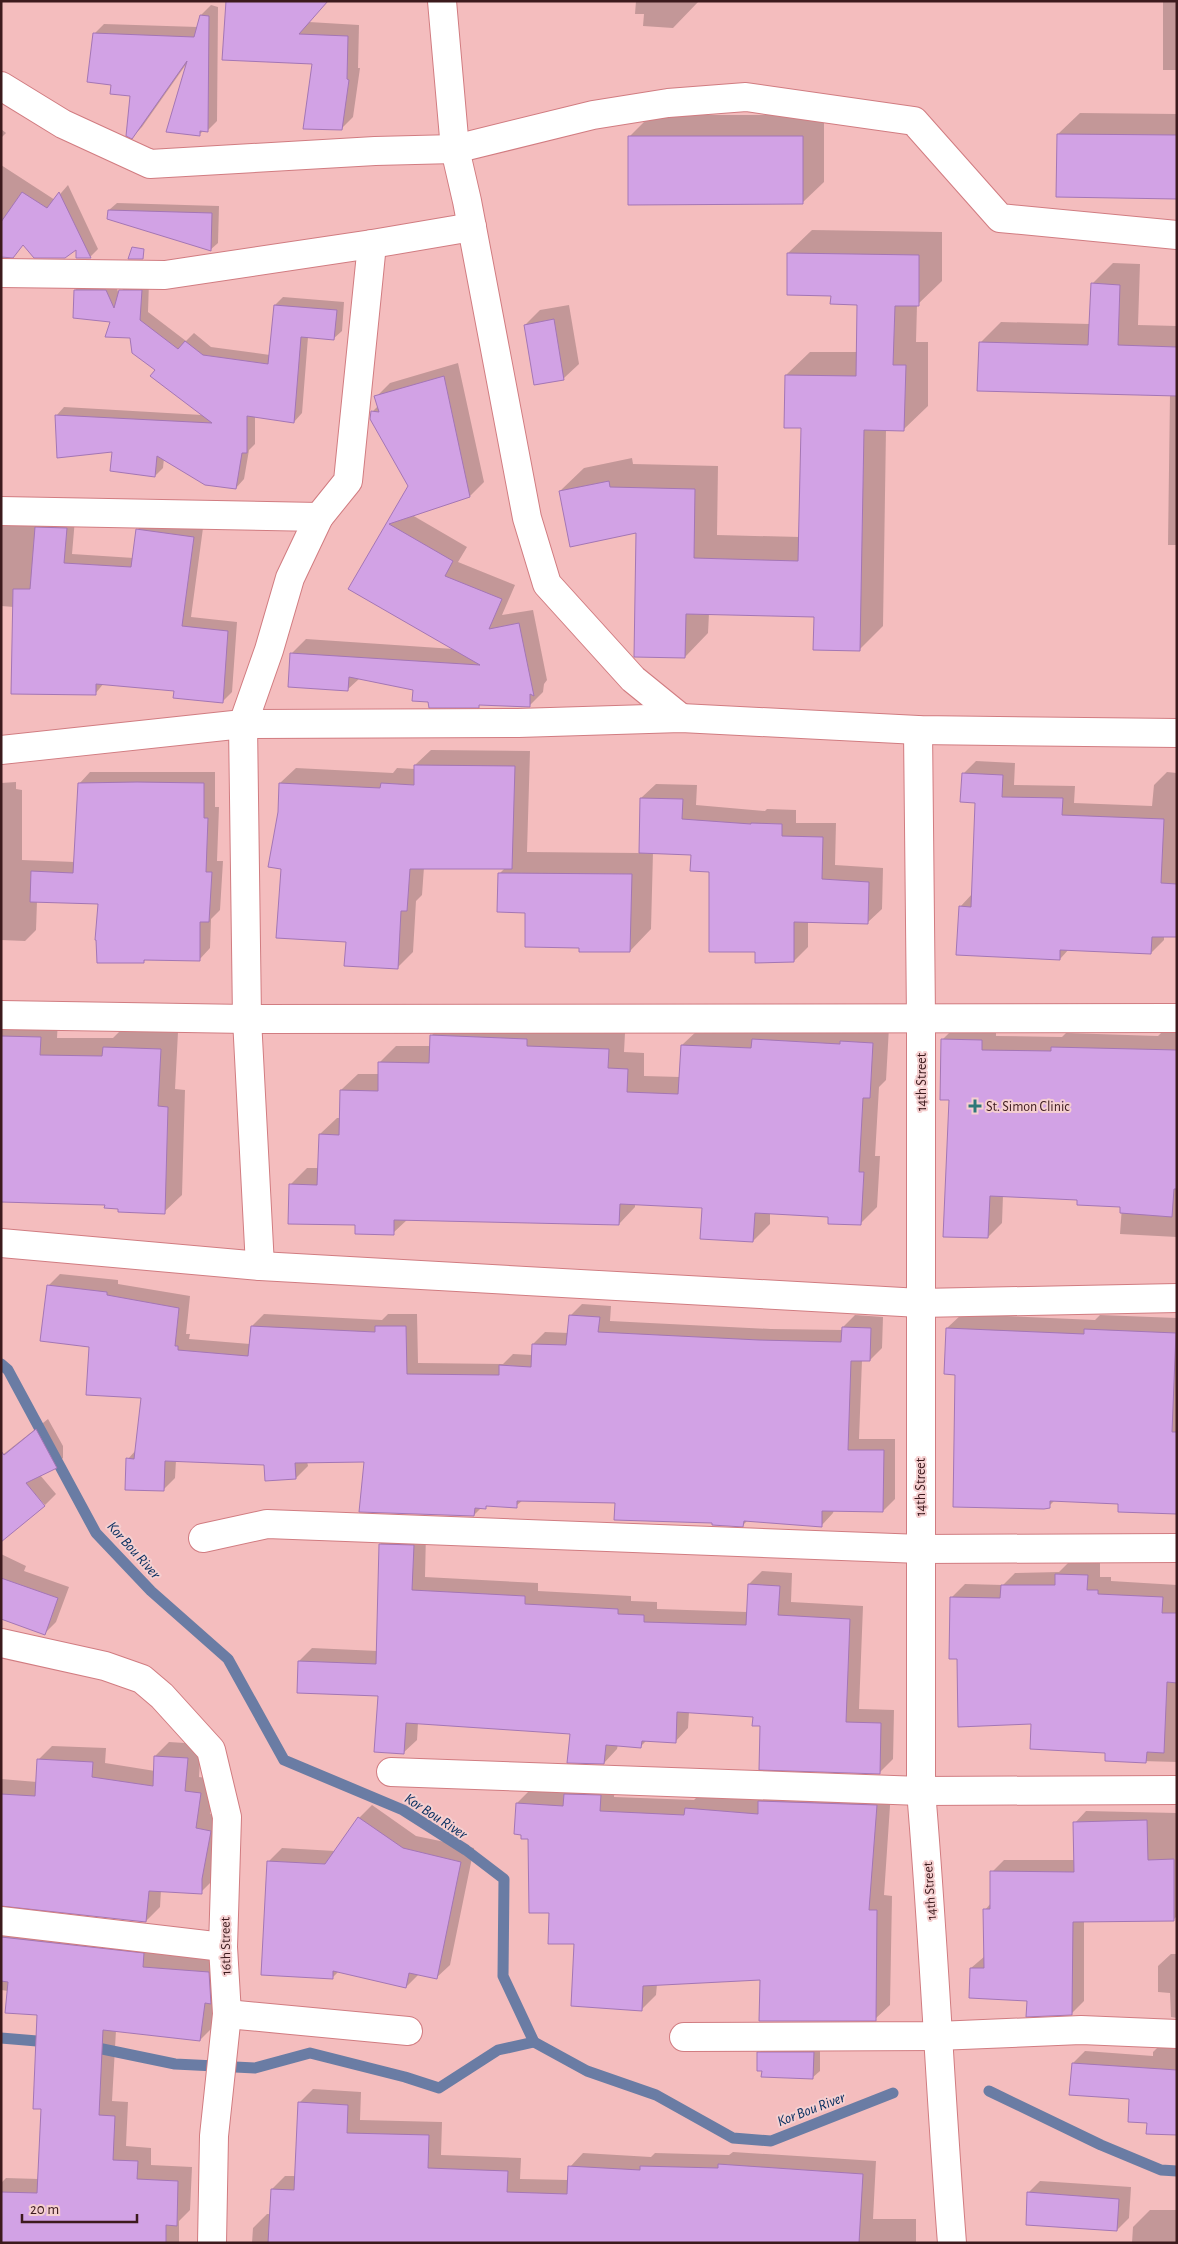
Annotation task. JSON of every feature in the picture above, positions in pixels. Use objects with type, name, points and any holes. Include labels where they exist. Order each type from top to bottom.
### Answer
[{"type":"street","points":[[442,1],[455,149],[472,226],[527,518],[547,584],[633,679],[681,718]]},
{"type":"street","points":[[1,69],[63,124]]},
{"type":"street","points":[[1,86],[63,124],[150,164],[376,151],[455,149],[593,115],[668,103],[746,97],[914,121],[1000,218],[1177,235]]},
{"type":"street","points":[[1,273],[165,275],[372,244],[472,226]]},
{"type":"street","points":[[260,1266],[247,1019],[243,724],[269,650],[290,578],[319,517],[348,481],[372,244]]},
{"type":"street","points":[[1,511],[319,517]]},
{"type":"street","points":[[1,750],[243,724],[518,723],[681,718],[918,730],[1177,733]]},
{"type":"street","name":"14th Street","points":[[918,730],[921,1017],[921,1792],[952,2243]]},
{"type":"street","points":[[1,1015],[247,1019],[1177,1018]]},
{"type":"street","points":[[1,1242],[260,1266],[920,1304],[1177,1298]]},
{"type":"street","points":[[203,1538],[267,1524],[920,1549],[1177,1548]]},
{"type":"street","name":"16th Street","points":[[1,1643],[105,1666],[142,1679],[162,1696],[211,1750],[228,1818],[223,1947],[227,2014],[214,2136],[212,2243]]},
{"type":"street","points":[[391,1772],[921,1792],[1177,1790]]},
{"type":"street","points":[[1,1921],[223,1947]]},
{"type":"street","points":[[227,2014],[408,2031]]},
{"type":"street","points":[[684,2037],[937,2036],[1081,2030],[1177,2034]]},
{"type":"building","points":[[226,1],[328,1],[299,34],[348,36],[347,79],[349,80],[342,130],[303,129],[312,64],[222,60]]},
{"type":"building","points":[[200,15],[209,16],[208,132],[200,131],[200,136],[166,132],[187,61],[132,139],[126,136],[130,96],[110,94],[111,85],[87,82],[93,33],[194,37]]},
{"type":"building","points":[[1057,134],[1177,135],[1177,199],[1056,197]]},
{"type":"building","points":[[628,136],[803,136],[803,204],[628,205]]},
{"type":"building","points":[[22,192],[47,208],[59,192],[91,258],[76,258],[76,250],[65,258],[34,258],[23,245],[13,258],[1,257],[1,222]]},
{"type":"building","points":[[108,210],[212,213],[211,251],[107,219]]},
{"type":"building","points":[[132,247],[144,249],[143,259],[128,259]]},
{"type":"building","points":[[787,253],[919,255],[919,306],[895,306],[893,365],[906,365],[904,431],[864,430],[860,651],[813,650],[814,617],[686,614],[685,658],[634,657],[636,533],[570,547],[559,491],[609,481],[610,487],[695,489],[694,558],[798,561],[801,428],[784,428],[785,375],[856,376],[857,305],[830,304],[831,296],[787,295]]},
{"type":"building","points":[[1091,283],[1120,285],[1118,345],[1177,347],[1177,396],[977,391],[979,342],[1088,345]]},
{"type":"building","points":[[74,290],[106,290],[114,308],[119,290],[142,290],[140,320],[178,349],[185,341],[203,355],[268,364],[274,305],[337,310],[334,340],[301,337],[294,423],[247,416],[247,453],[242,453],[236,489],[205,485],[157,456],[155,477],[110,471],[112,452],[57,458],[55,415],[212,423],[150,376],[155,370],[132,353],[130,338],[105,337],[110,322],[73,318]]},
{"type":"building","points":[[554,319],[564,380],[534,385],[524,325]]},
{"type":"building","points":[[444,376],[470,497],[389,524],[453,561],[445,576],[502,599],[489,629],[519,623],[534,696],[530,694],[530,707],[479,705],[479,708],[429,708],[428,702],[412,701],[413,690],[349,677],[348,691],[288,687],[290,653],[480,665],[348,589],[408,486],[370,419],[371,411],[379,412],[374,396]]},
{"type":"building","points":[[35,527],[67,528],[64,563],[131,567],[136,529],[194,537],[182,626],[228,631],[223,703],[173,698],[174,691],[96,684],[96,695],[11,694],[13,589],[30,589]]},
{"type":"building","points":[[414,765],[515,766],[512,869],[410,869],[407,911],[401,911],[398,969],[344,966],[346,942],[276,938],[281,869],[268,867],[278,812],[279,783],[380,788],[381,783],[414,785]]},
{"type":"building","points":[[962,773],[1003,775],[1002,797],[1063,798],[1062,815],[1164,819],[1161,883],[1177,884],[1177,937],[1152,937],[1151,954],[1060,950],[1060,960],[956,955],[959,906],[971,907],[975,803],[960,802]]},
{"type":"building","points":[[78,783],[204,783],[204,818],[208,818],[206,872],[212,872],[209,922],[200,922],[200,961],[144,960],[144,963],[97,963],[95,940],[98,904],[30,902],[31,871],[73,873]]},
{"type":"building","points":[[640,798],[683,799],[682,819],[751,824],[782,824],[782,836],[823,837],[822,879],[869,882],[868,924],[794,922],[794,962],[755,963],[755,952],[709,952],[709,872],[690,871],[691,855],[639,853]]},
{"type":"building","points":[[498,873],[632,874],[630,952],[579,952],[579,948],[525,947],[525,913],[497,912]]},
{"type":"building","points":[[430,1035],[527,1039],[527,1046],[609,1049],[608,1068],[628,1069],[627,1092],[678,1094],[681,1045],[751,1048],[752,1039],[840,1044],[840,1041],[873,1043],[870,1098],[863,1098],[859,1172],[864,1172],[861,1225],[828,1224],[828,1217],[755,1213],[753,1242],[700,1239],[702,1208],[620,1204],[619,1225],[394,1220],[394,1235],[355,1234],[355,1225],[288,1224],[289,1184],[317,1185],[319,1134],[339,1135],[340,1090],[378,1091],[378,1062],[429,1063]]},
{"type":"building","points":[[1,1036],[41,1037],[40,1055],[102,1056],[103,1047],[161,1049],[158,1106],[168,1107],[165,1214],[118,1212],[118,1209],[104,1208],[105,1205],[1,1202]]},
{"type":"building","points":[[941,1039],[982,1040],[982,1050],[1051,1051],[1051,1047],[1177,1050],[1177,1189],[1174,1189],[1172,1217],[1120,1213],[1120,1207],[1077,1205],[1077,1200],[990,1196],[988,1238],[943,1237],[949,1100],[940,1100]]},
{"type":"building","points":[[47,1285],[107,1292],[107,1295],[179,1308],[175,1346],[178,1346],[178,1350],[248,1356],[251,1326],[375,1332],[375,1326],[406,1326],[407,1374],[499,1375],[499,1365],[531,1367],[532,1344],[566,1345],[569,1315],[600,1317],[598,1332],[759,1340],[841,1342],[842,1327],[871,1328],[870,1361],[851,1361],[848,1450],[884,1450],[883,1512],[822,1511],[822,1527],[744,1521],[743,1527],[712,1525],[712,1523],[614,1520],[615,1503],[517,1501],[517,1508],[486,1506],[486,1509],[475,1508],[474,1516],[359,1512],[364,1462],[295,1463],[296,1479],[265,1481],[264,1465],[165,1461],[164,1491],[125,1490],[126,1458],[134,1459],[141,1398],[86,1395],[89,1347],[40,1341]]},
{"type":"building","points":[[946,1328],[1084,1334],[1084,1329],[1176,1333],[1172,1432],[1177,1432],[1177,1514],[1118,1512],[1118,1504],[1050,1501],[1050,1508],[1044,1509],[953,1507],[955,1375],[944,1374]]},
{"type":"building","points":[[36,1429],[57,1468],[26,1483],[45,1506],[1,1542],[1,1451],[4,1455]]},
{"type":"building","points":[[379,1544],[414,1545],[412,1590],[525,1596],[525,1604],[618,1609],[618,1614],[644,1615],[644,1622],[746,1625],[748,1584],[780,1586],[778,1615],[850,1619],[846,1722],[881,1723],[880,1774],[759,1770],[760,1726],[752,1726],[753,1717],[677,1712],[676,1743],[642,1741],[641,1748],[606,1745],[604,1764],[567,1763],[570,1734],[406,1723],[404,1754],[374,1752],[378,1696],[297,1693],[298,1661],[376,1664]]},
{"type":"building","points":[[1055,1574],[1088,1575],[1087,1590],[1098,1590],[1098,1594],[1163,1597],[1162,1613],[1177,1613],[1177,1683],[1167,1682],[1164,1753],[1147,1752],[1146,1763],[1105,1761],[1105,1753],[1030,1749],[1031,1724],[958,1727],[957,1659],[949,1659],[950,1597],[1000,1598],[1001,1585],[1055,1585]]},
{"type":"building","points":[[1,1578],[58,1598],[45,1635],[1,1619]]},
{"type":"building","points":[[154,1756],[188,1758],[185,1791],[201,1793],[196,1828],[211,1831],[202,1879],[202,1894],[149,1891],[146,1922],[1,1906],[1,1794],[35,1796],[37,1759],[93,1762],[92,1777],[153,1786]]},
{"type":"building","points":[[564,1794],[601,1795],[600,1811],[684,1815],[685,1808],[758,1814],[758,1801],[877,1805],[869,1910],[877,1910],[876,2021],[759,2021],[760,1980],[643,1986],[642,2011],[571,2006],[574,1944],[548,1944],[549,1913],[529,1913],[528,1839],[521,1839],[521,1835],[514,1834],[516,1803],[563,1806]]},
{"type":"building","points":[[358,1817],[403,1848],[461,1862],[437,1979],[409,1973],[406,1988],[333,1971],[333,1979],[261,1975],[267,1861],[325,1864]]},
{"type":"building","points":[[1147,1820],[1148,1860],[1174,1859],[1174,1921],[1073,1922],[1072,2015],[1026,2017],[1027,2001],[969,1998],[970,1968],[984,1968],[983,1909],[990,1909],[990,1871],[1074,1872],[1073,1822]]},
{"type":"building","points":[[1,1937],[144,1953],[143,1967],[209,1972],[211,2004],[205,2003],[200,2041],[103,2030],[99,2115],[115,2116],[113,2160],[138,2161],[137,2179],[178,2181],[177,2226],[166,2225],[166,2243],[1,2243],[1,2192],[37,2193],[41,2109],[33,2109],[37,2015],[5,2013],[8,1982],[1,1981]]},
{"type":"building","points":[[757,2052],[814,2052],[813,2079],[761,2077],[762,2071],[757,2071]]},
{"type":"building","points":[[1072,2063],[1177,2070],[1177,2135],[1146,2134],[1147,2123],[1128,2122],[1129,2099],[1069,2095]]},
{"type":"building","points":[[298,2102],[348,2105],[347,2133],[429,2135],[428,2168],[508,2171],[507,2192],[567,2194],[568,2166],[640,2170],[640,2166],[718,2168],[718,2164],[863,2174],[859,2243],[268,2243],[271,2189],[294,2190]]},
{"type":"building","points":[[1027,2192],[1119,2199],[1117,2231],[1026,2225]]},
{"type":"waterway","name":"Kor Bou River","points":[[1,1364],[8,1370],[96,1533],[151,1591],[228,1659],[284,1760],[403,1810],[466,1850],[504,1879],[503,1976],[534,2042],[587,2071],[656,2095],[733,2138],[771,2141],[893,2093]]},
{"type":"waterway","points":[[1,2038],[49,2042]]},
{"type":"waterway","points":[[88,2046],[175,2064],[255,2068],[310,2053],[405,2077],[439,2088],[498,2050],[534,2042]]},
{"type":"waterway","points":[[989,2091],[1101,2145],[1161,2170],[1177,2171]]},
{"type":"place","name":"St. Simon Clinic","points":[[975,1106]]}]
